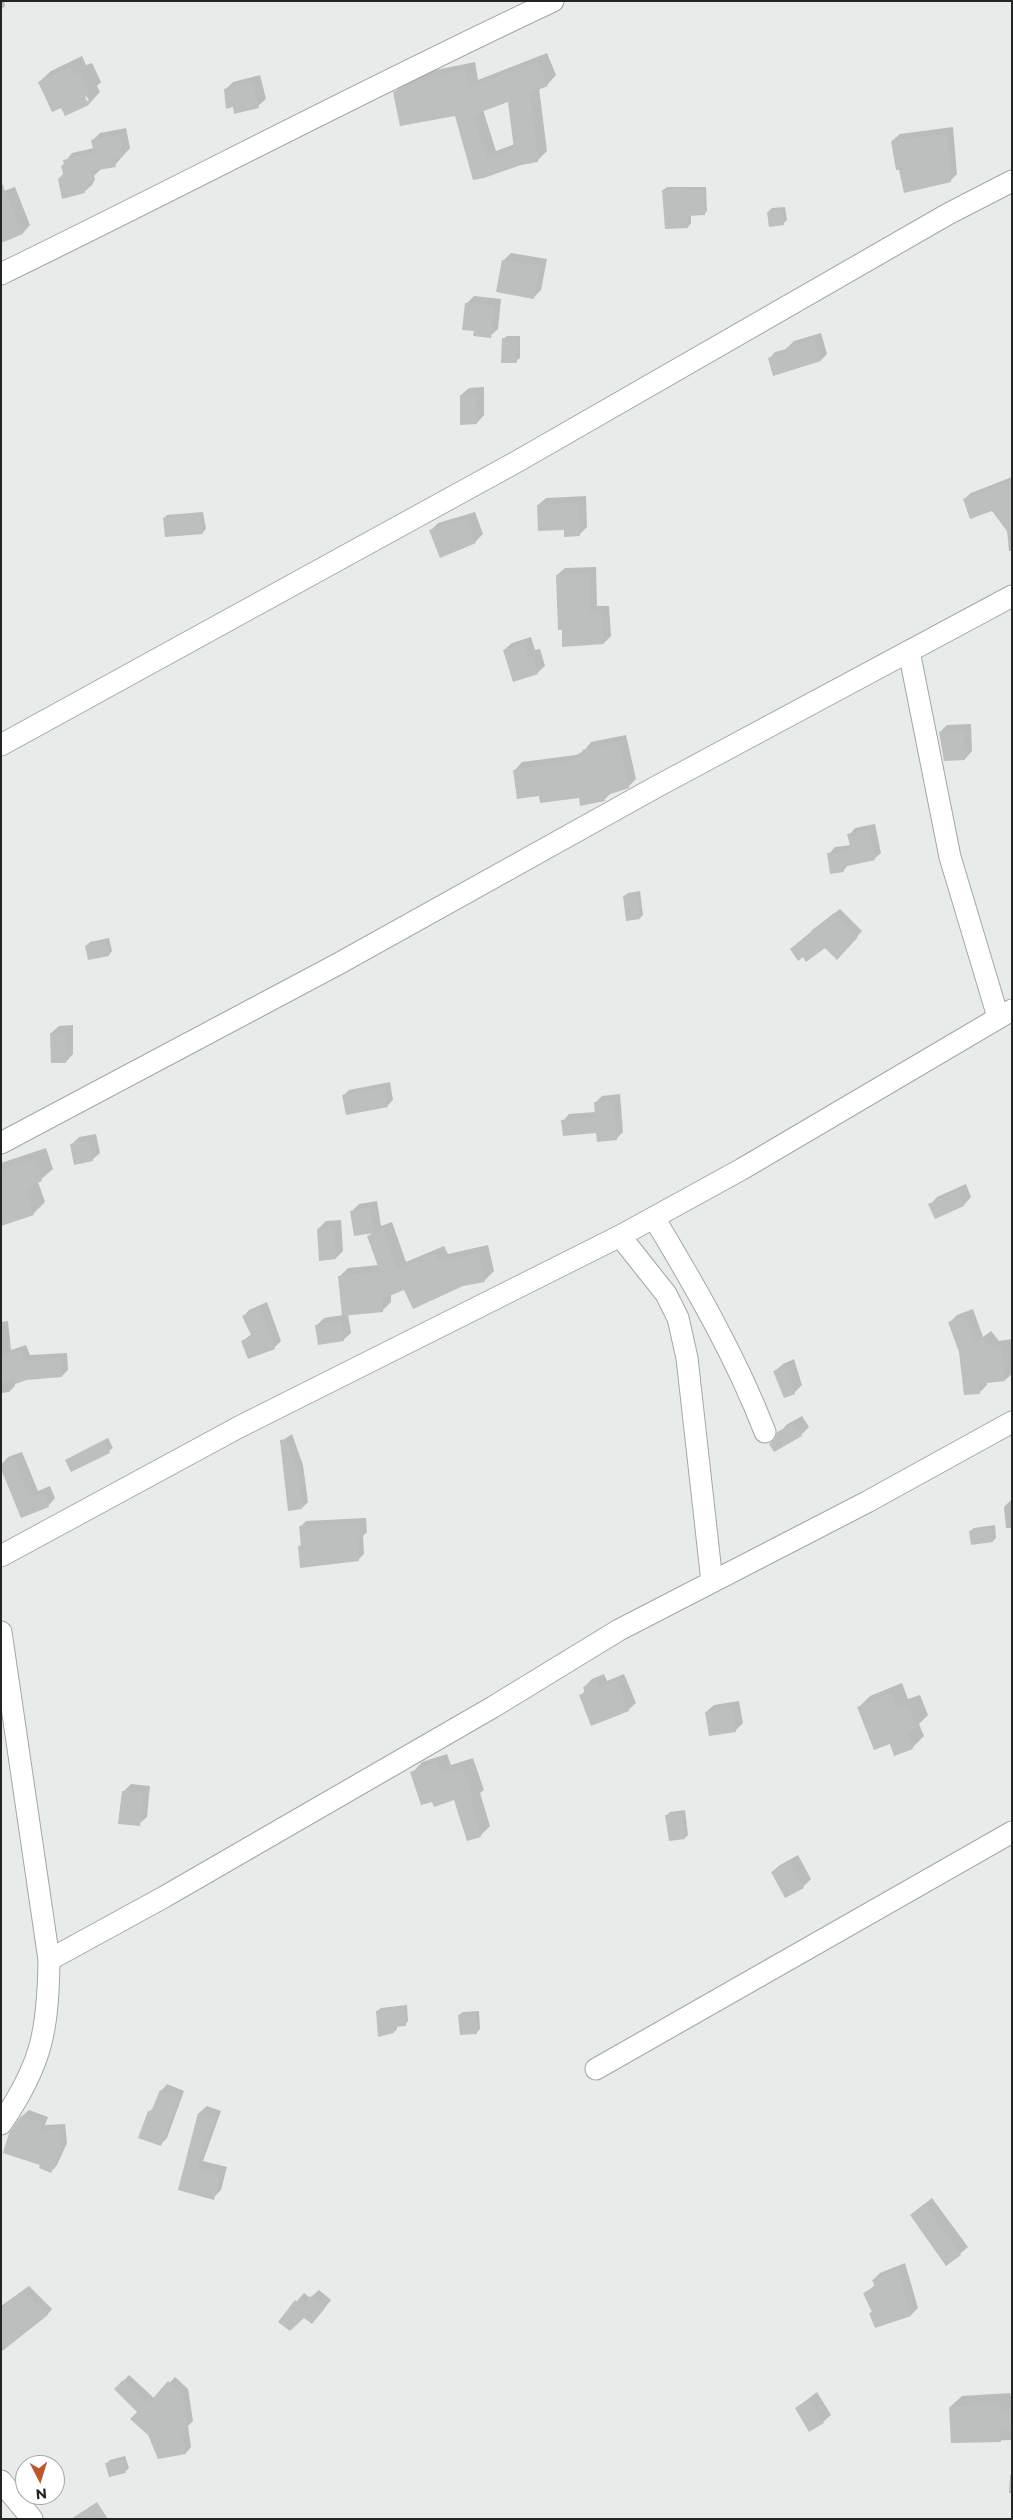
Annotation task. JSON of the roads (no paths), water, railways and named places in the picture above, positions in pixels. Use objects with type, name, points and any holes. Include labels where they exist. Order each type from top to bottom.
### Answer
[{"type":"street","points":[[1,274],[170,192],[397,76],[553,1]]},
{"type":"street","points":[[1,745],[518,461],[948,214],[1012,181]]},
{"type":"street","points":[[1,1143],[338,964],[656,787],[1012,596]]},
{"type":"street","points":[[1,1556],[239,1427],[654,1218],[742,1169],[1005,1014],[950,857],[910,651]]},
{"type":"street","points":[[654,1218],[683,1267],[750,1394],[765,1432]]},
{"type":"street","points":[[620,1236],[666,1294],[678,1318],[688,1368],[712,1582]]},
{"type":"street","points":[[49,1960],[164,1897],[493,1707],[619,1630],[867,1502],[1012,1422]]},
{"type":"street","points":[[1,1632],[49,1960],[48,2005],[36,2063],[21,2095],[1,2124]]},
{"type":"street","points":[[596,2069],[1012,1832]]},
{"type":"street","points":[[1,2481],[32,2519]]}]
